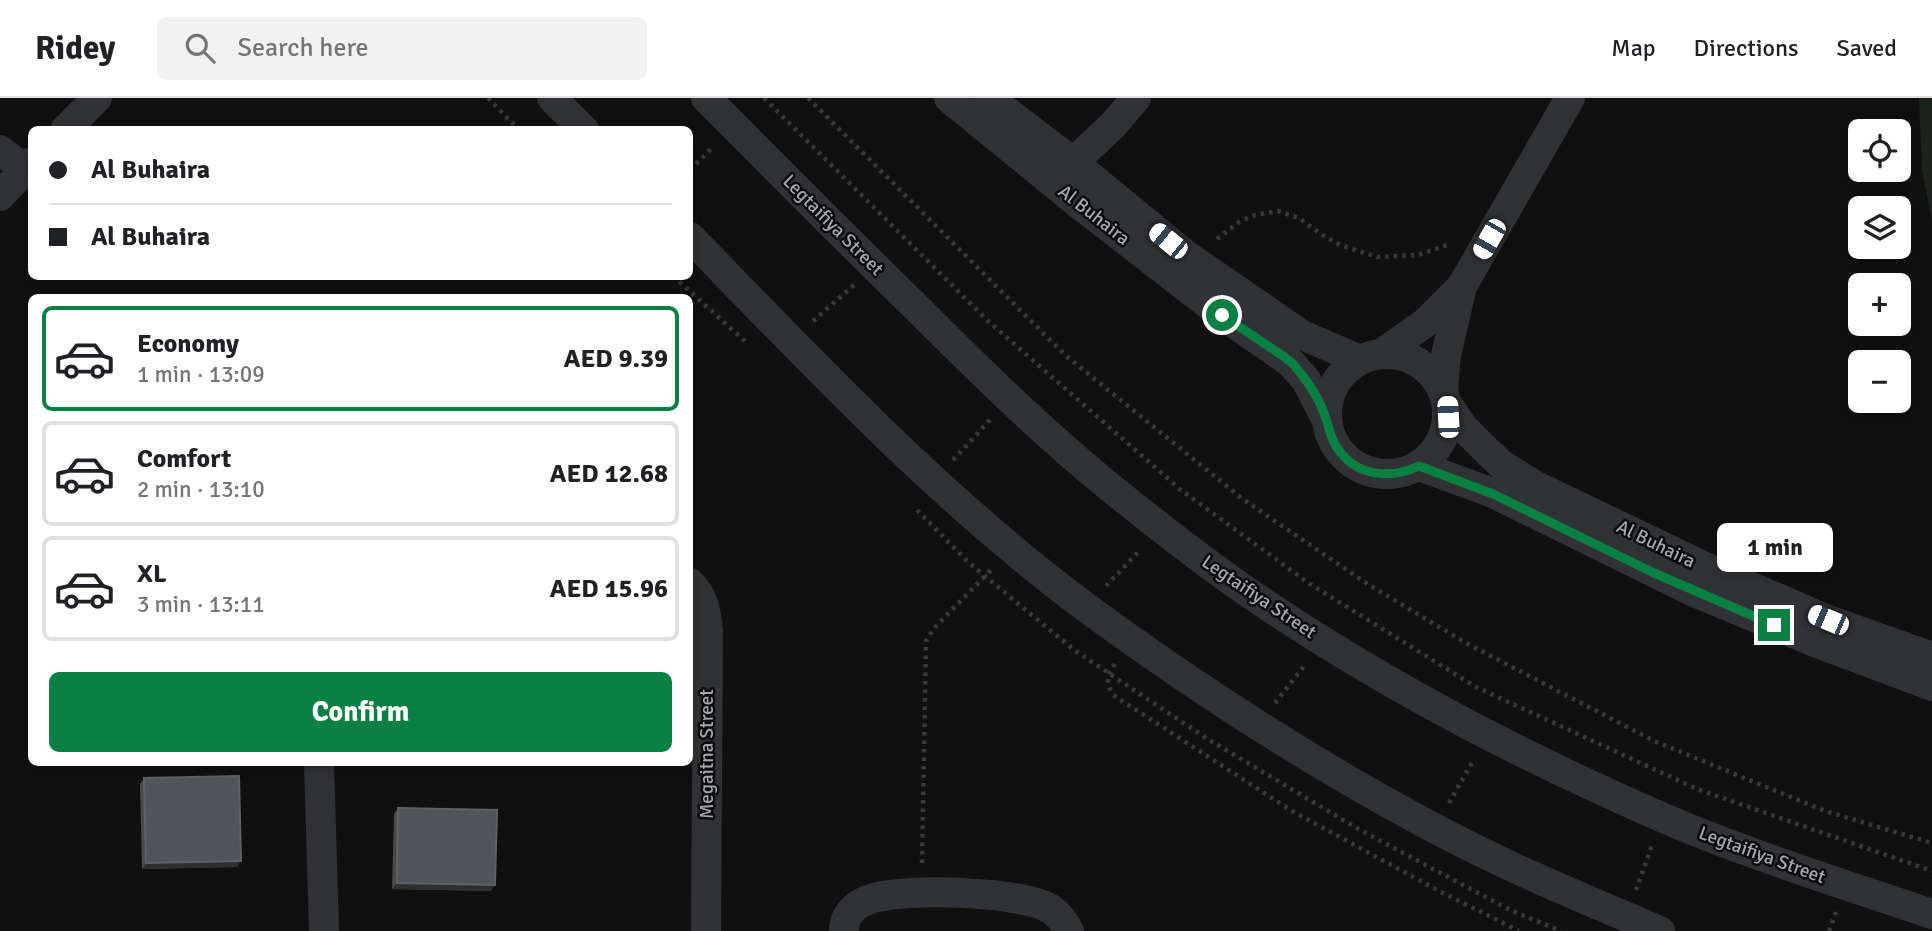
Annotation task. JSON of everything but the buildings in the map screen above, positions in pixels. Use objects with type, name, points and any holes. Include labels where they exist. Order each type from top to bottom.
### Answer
[{"type":"street","points":[[69,126],[97,98]]},
{"type":"street","points":[[552,98],[580,126]]},
{"type":"street","name":"Legtaifiya Street","points":[[706,98],[1009,400],[1105,484],[1254,597],[1425,701],[1542,762],[1662,818],[1746,851],[1932,914]]},
{"type":"street","name":"Al Buhaira","points":[[949,98],[1222,315],[1290,362],[1306,380],[1326,419]]},
{"type":"street","name":"Al Buhaira","points":[[989,98],[1074,163],[1186,255],[1302,335],[1371,357]]},
{"type":"street","points":[[1052,182],[1113,125],[1136,98]]},
{"type":"street","points":[[1462,286],[1446,355],[1445,396],[1448,417],[1446,432],[1439,445],[1419,466],[1390,475],[1374,473],[1346,460],[1329,434],[1326,419],[1327,405],[1335,384],[1348,367],[1371,357],[1425,323],[1462,286],[1570,98]]},
{"type":"street","points":[[0,150],[28,166],[0,196]]},
{"type":"street","points":[[693,240],[933,481],[1013,550],[1131,640],[1257,726],[1434,828],[1566,892],[1660,931]]},
{"type":"street","points":[[1371,357],[1396,354],[1417,362],[1435,377],[1445,396]]},
{"type":"street","name":"Al Buhaira","points":[[1445,396],[1462,426],[1502,465],[1513,472],[1703,566],[1735,594],[1817,643],[1932,686]]},
{"type":"street","name":"Al Buhaira","points":[[1419,466],[1493,494],[1646,569],[1828,620],[1932,657]]},
{"type":"street","name":"Megaitna Street","points":[[693,586],[704,603],[708,631],[706,931]]},
{"type":"street","points":[[319,766],[324,931]]},
{"type":"street","points":[[844,931],[849,913],[867,900],[900,893],[957,893],[1033,902],[1051,910],[1066,924],[1069,931]]},
{"type":"path","points":[[488,98],[515,126]]},
{"type":"path","points":[[764,98],[988,321],[1181,490],[1310,584],[1476,687],[1562,727],[1697,789],[1932,872]]},
{"type":"path","points":[[808,98],[1065,355],[1244,500],[1366,583],[1466,643],[1654,741],[1825,811],[1932,843]]},
{"type":"path","points":[[1212,241],[1239,222],[1255,215],[1278,211],[1299,218],[1340,245],[1377,257],[1418,255],[1451,244],[1459,237]]},
{"type":"path","points":[[792,340],[875,267]]},
{"type":"path","points":[[933,481],[1009,400]]},
{"type":"path","points":[[1087,608],[1161,527]]},
{"type":"path","points":[[922,894],[926,641],[934,628],[1013,550]]},
{"type":"path","points":[[1131,640],[1108,673],[1107,683],[1113,695],[1292,811],[1518,931]]},
{"type":"path","points":[[1257,726],[1323,641]]},
{"type":"path","points":[[1434,828],[1488,734]]},
{"type":"path","points":[[1626,917],[1662,818]]},
{"type":"shaded area","points":[[1919,98],[1932,98],[1932,221],[1922,169]]},
{"type":"route","points":[[1222,315],[1290,362],[1315,395],[1336,448],[1346,460],[1360,468],[1390,475],[1419,466],[1462,481],[1694,592],[1774,625]]}]
